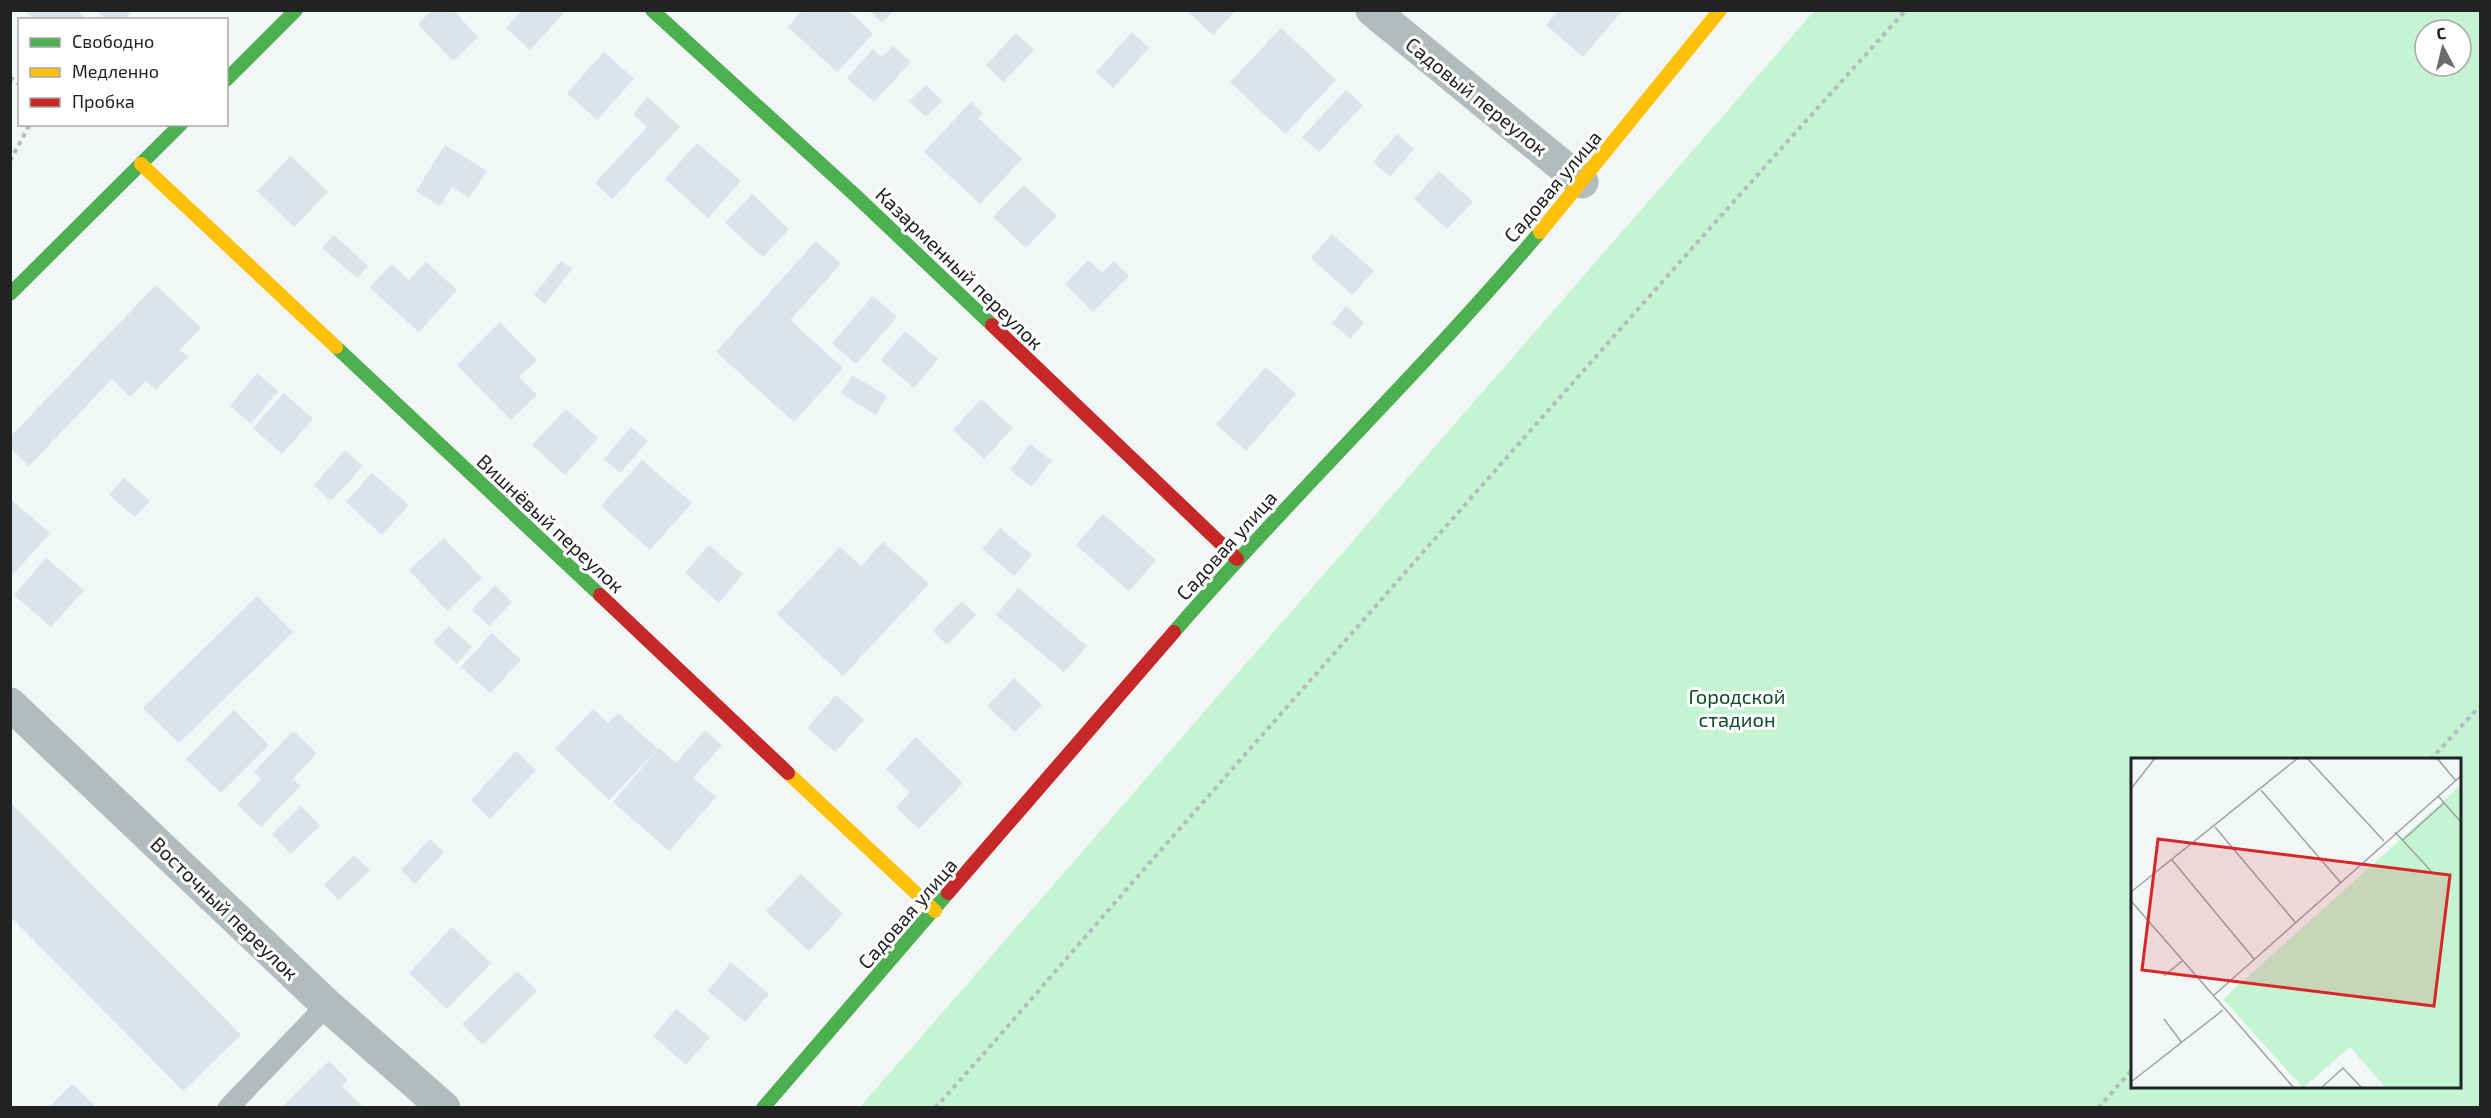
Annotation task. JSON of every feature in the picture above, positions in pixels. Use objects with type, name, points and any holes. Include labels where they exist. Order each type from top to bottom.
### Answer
[{"type":"street","points":[[228,78],[296,10]]},
{"type":"street","name":"Казарменный переулок","points":[[652,10],[856,196],[1236,559]]},
{"type":"street","name":"Садовый переулок","points":[[1372,10],[1582,182]]},
{"type":"street","name":"Садовая улица","points":[[763,1107],[935,911],[1236,559],[1469,315],[1582,182],[1720,10]]},
{"type":"street","points":[[10,294],[179,126]]},
{"type":"street","name":"Вишнёвый переулок","points":[[141,164],[935,911]]},
{"type":"street","name":"Восточный переулок","points":[[10,704],[327,1005],[444,1107]]},
{"type":"lane","points":[[228,1107],[327,1005]]},
{"type":"path","points":[[935,1107],[1014,1021],[1143,869],[1737,197],[1906,10]]},
{"type":"path","points":[[10,161],[29,126]]},
{"type":"path","points":[[2431,758],[2481,706]]},
{"type":"path","points":[[2098,1107],[2131,1072]]},
{"type":"green space","name":"Городской стадион","points":[[1815,10],[2480,11],[2480,1107],[860,1107]]},
{"type":"building","points":[[24,10],[77,10],[83,15],[81,18],[33,18]]},
{"type":"building","points":[[96,10],[127,10],[130,13],[126,18],[105,18]]},
{"type":"building","points":[[432,10],[453,10],[478,37],[453,61],[418,24]]},
{"type":"building","points":[[522,10],[561,10],[564,13],[530,50],[506,28]]},
{"type":"building","points":[[803,10],[848,10],[873,34],[837,72],[788,27]]},
{"type":"building","points":[[868,10],[894,10],[882,23]]},
{"type":"building","points":[[1186,10],[1236,10],[1213,35]]},
{"type":"building","points":[[1559,10],[1623,10],[1583,57],[1546,25]]},
{"type":"building","points":[[1281,28],[1336,80],[1285,134],[1230,82]]},
{"type":"building","points":[[1132,32],[1149,48],[1113,88],[1096,72]]},
{"type":"building","points":[[1016,33],[1034,50],[1003,82],[986,65]]},
{"type":"building","points":[[893,46],[911,62],[874,102],[847,78],[873,49],[882,57]]},
{"type":"building","points":[[604,52],[634,79],[597,120],[567,93]]},
{"type":"building","points":[[926,85],[942,101],[926,117],[909,101]]},
{"type":"building","points":[[1346,90],[1363,105],[1319,152],[1302,137]]},
{"type":"building","points":[[648,97],[680,127],[612,199],[595,183],[647,127],[633,114]]},
{"type":"building","points":[[971,102],[983,113],[978,118],[1022,159],[980,204],[924,152]]},
{"type":"building","points":[[1397,134],[1414,149],[1390,177],[1373,162]]},
{"type":"building","points":[[697,143],[741,181],[708,218],[665,179]]},
{"type":"building","points":[[445,145],[487,171],[469,198],[452,187],[440,206],[416,191]]},
{"type":"building","points":[[291,156],[328,192],[294,227],[257,191]]},
{"type":"building","points":[[1439,171],[1473,202],[1447,229],[1414,199]]},
{"type":"building","points":[[1024,185],[1057,216],[1026,248],[993,217]]},
{"type":"building","points":[[752,194],[789,229],[763,257],[725,223]]},
{"type":"building","points":[[1332,234],[1374,271],[1352,295],[1311,258]]},
{"type":"building","points":[[334,235],[368,266],[357,278],[322,248]]},
{"type":"building","points":[[816,241],[841,264],[790,320],[843,368],[794,422],[716,352]]},
{"type":"building","points":[[1088,260],[1102,273],[1114,261],[1129,276],[1093,312],[1065,284]]},
{"type":"building","points":[[561,261],[572,269],[545,304],[534,295]]},
{"type":"building","points":[[426,262],[457,290],[419,332],[370,288],[391,264],[409,280]]},
{"type":"building","points":[[156,285],[201,328],[180,350],[188,357],[156,390],[146,381],[130,397],[112,379],[29,466],[10,448],[10,437]]},
{"type":"building","points":[[873,296],[897,317],[856,364],[832,343]]},
{"type":"building","points":[[1346,306],[1364,323],[1350,339],[1332,323]]},
{"type":"building","points":[[500,322],[537,360],[519,377],[537,395],[511,420],[457,365]]},
{"type":"building","points":[[905,331],[938,359],[914,388],[881,360]]},
{"type":"building","points":[[1266,367],[1296,394],[1246,451],[1216,424]]},
{"type":"building","points":[[257,373],[278,391],[251,424],[230,406]]},
{"type":"building","points":[[852,375],[887,396],[876,415],[841,393]]},
{"type":"building","points":[[284,393],[313,419],[282,454],[253,428]]},
{"type":"building","points":[[981,399],[1013,428],[984,459],[953,430]]},
{"type":"building","points":[[566,409],[598,438],[565,475],[532,445]]},
{"type":"building","points":[[631,427],[648,441],[620,473],[604,459]]},
{"type":"building","points":[[1030,444],[1052,461],[1031,487],[1010,470]]},
{"type":"building","points":[[345,450],[363,466],[331,501],[314,485]]},
{"type":"building","points":[[642,460],[692,503],[650,550],[601,506]]},
{"type":"building","points":[[372,473],[409,505],[382,535],[346,502]]},
{"type":"building","points":[[124,478],[150,501],[135,517],[109,495]]},
{"type":"building","points":[[10,499],[50,533],[10,578]]},
{"type":"building","points":[[1103,514],[1156,560],[1129,591],[1076,545]]},
{"type":"building","points":[[1000,528],[1032,555],[1014,576],[982,549]]},
{"type":"building","points":[[444,538],[482,578],[447,611],[409,570]]},
{"type":"building","points":[[883,542],[929,584],[843,676],[777,614],[840,547],[861,566]]},
{"type":"building","points":[[709,545],[743,574],[719,603],[685,573]]},
{"type":"building","points":[[46,558],[84,590],[51,627],[14,595]]},
{"type":"building","points":[[495,585],[512,602],[489,626],[472,610]]},
{"type":"building","points":[[1019,588],[1087,646],[1064,672],[996,615]]},
{"type":"building","points":[[257,596],[293,632],[179,743],[143,708]]},
{"type":"building","points":[[962,601],[976,615],[947,645],[933,631]]},
{"type":"building","points":[[449,626],[472,647],[457,664],[433,642]]},
{"type":"building","points":[[492,633],[521,660],[490,693],[461,667]]},
{"type":"building","points":[[1014,678],[1042,705],[1015,732],[987,706]]},
{"type":"building","points":[[836,695],[864,720],[835,752],[807,728]]},
{"type":"building","points":[[593,709],[608,723],[618,713],[658,749],[609,800],[555,749]]},
{"type":"building","points":[[234,710],[269,745],[221,793],[186,759]]},
{"type":"building","points":[[705,730],[722,745],[693,778],[716,797],[669,851],[613,802],[659,748],[676,763]]},
{"type":"building","points":[[293,731],[317,753],[293,779],[300,786],[261,827],[237,805],[261,779],[254,772]]},
{"type":"building","points":[[916,737],[963,783],[919,829],[896,807],[910,792],[886,769]]},
{"type":"building","points":[[516,751],[536,770],[490,819],[471,800]]},
{"type":"building","points":[[10,802],[241,1035],[183,1091],[10,916]]},
{"type":"building","points":[[301,806],[320,826],[291,854],[272,834]]},
{"type":"building","points":[[430,839],[444,852],[415,884],[401,870]]},
{"type":"building","points":[[354,855],[370,870],[339,900],[324,885]]},
{"type":"building","points":[[801,874],[843,914],[809,951],[766,911]]},
{"type":"building","points":[[452,927],[491,963],[447,1009],[409,973]]},
{"type":"building","points":[[731,962],[769,994],[745,1022],[708,991]]},
{"type":"building","points":[[517,971],[537,991],[483,1045],[462,1024]]},
{"type":"building","points":[[676,1009],[710,1037],[686,1065],[653,1036]]},
{"type":"building","points":[[329,1061],[348,1080],[342,1086],[363,1107],[282,1107]]},
{"type":"building","points":[[72,1084],[96,1107],[49,1107]]},
{"type":"traffic: fast","points":[[228,78],[296,10]]},
{"type":"traffic: fast","points":[[652,10],[856,196],[992,325]]},
{"type":"traffic: fast","points":[[10,294],[179,126]]},
{"type":"traffic: fast","points":[[1174,632],[1496,283],[1540,232]]},
{"type":"traffic: fast","points":[[336,347],[600,595]]},
{"type":"traffic: fast","points":[[763,1108],[948,893]]},
{"type":"traffic: slow","points":[[1540,232],[1720,10]]},
{"type":"traffic: slow","points":[[141,164],[336,347]]},
{"type":"traffic: slow","points":[[788,773],[935,911]]},
{"type":"traffic: jam","points":[[992,325],[1237,559]]},
{"type":"traffic: jam","points":[[600,595],[788,773]]},
{"type":"traffic: jam","points":[[948,893],[1174,632]]}]
